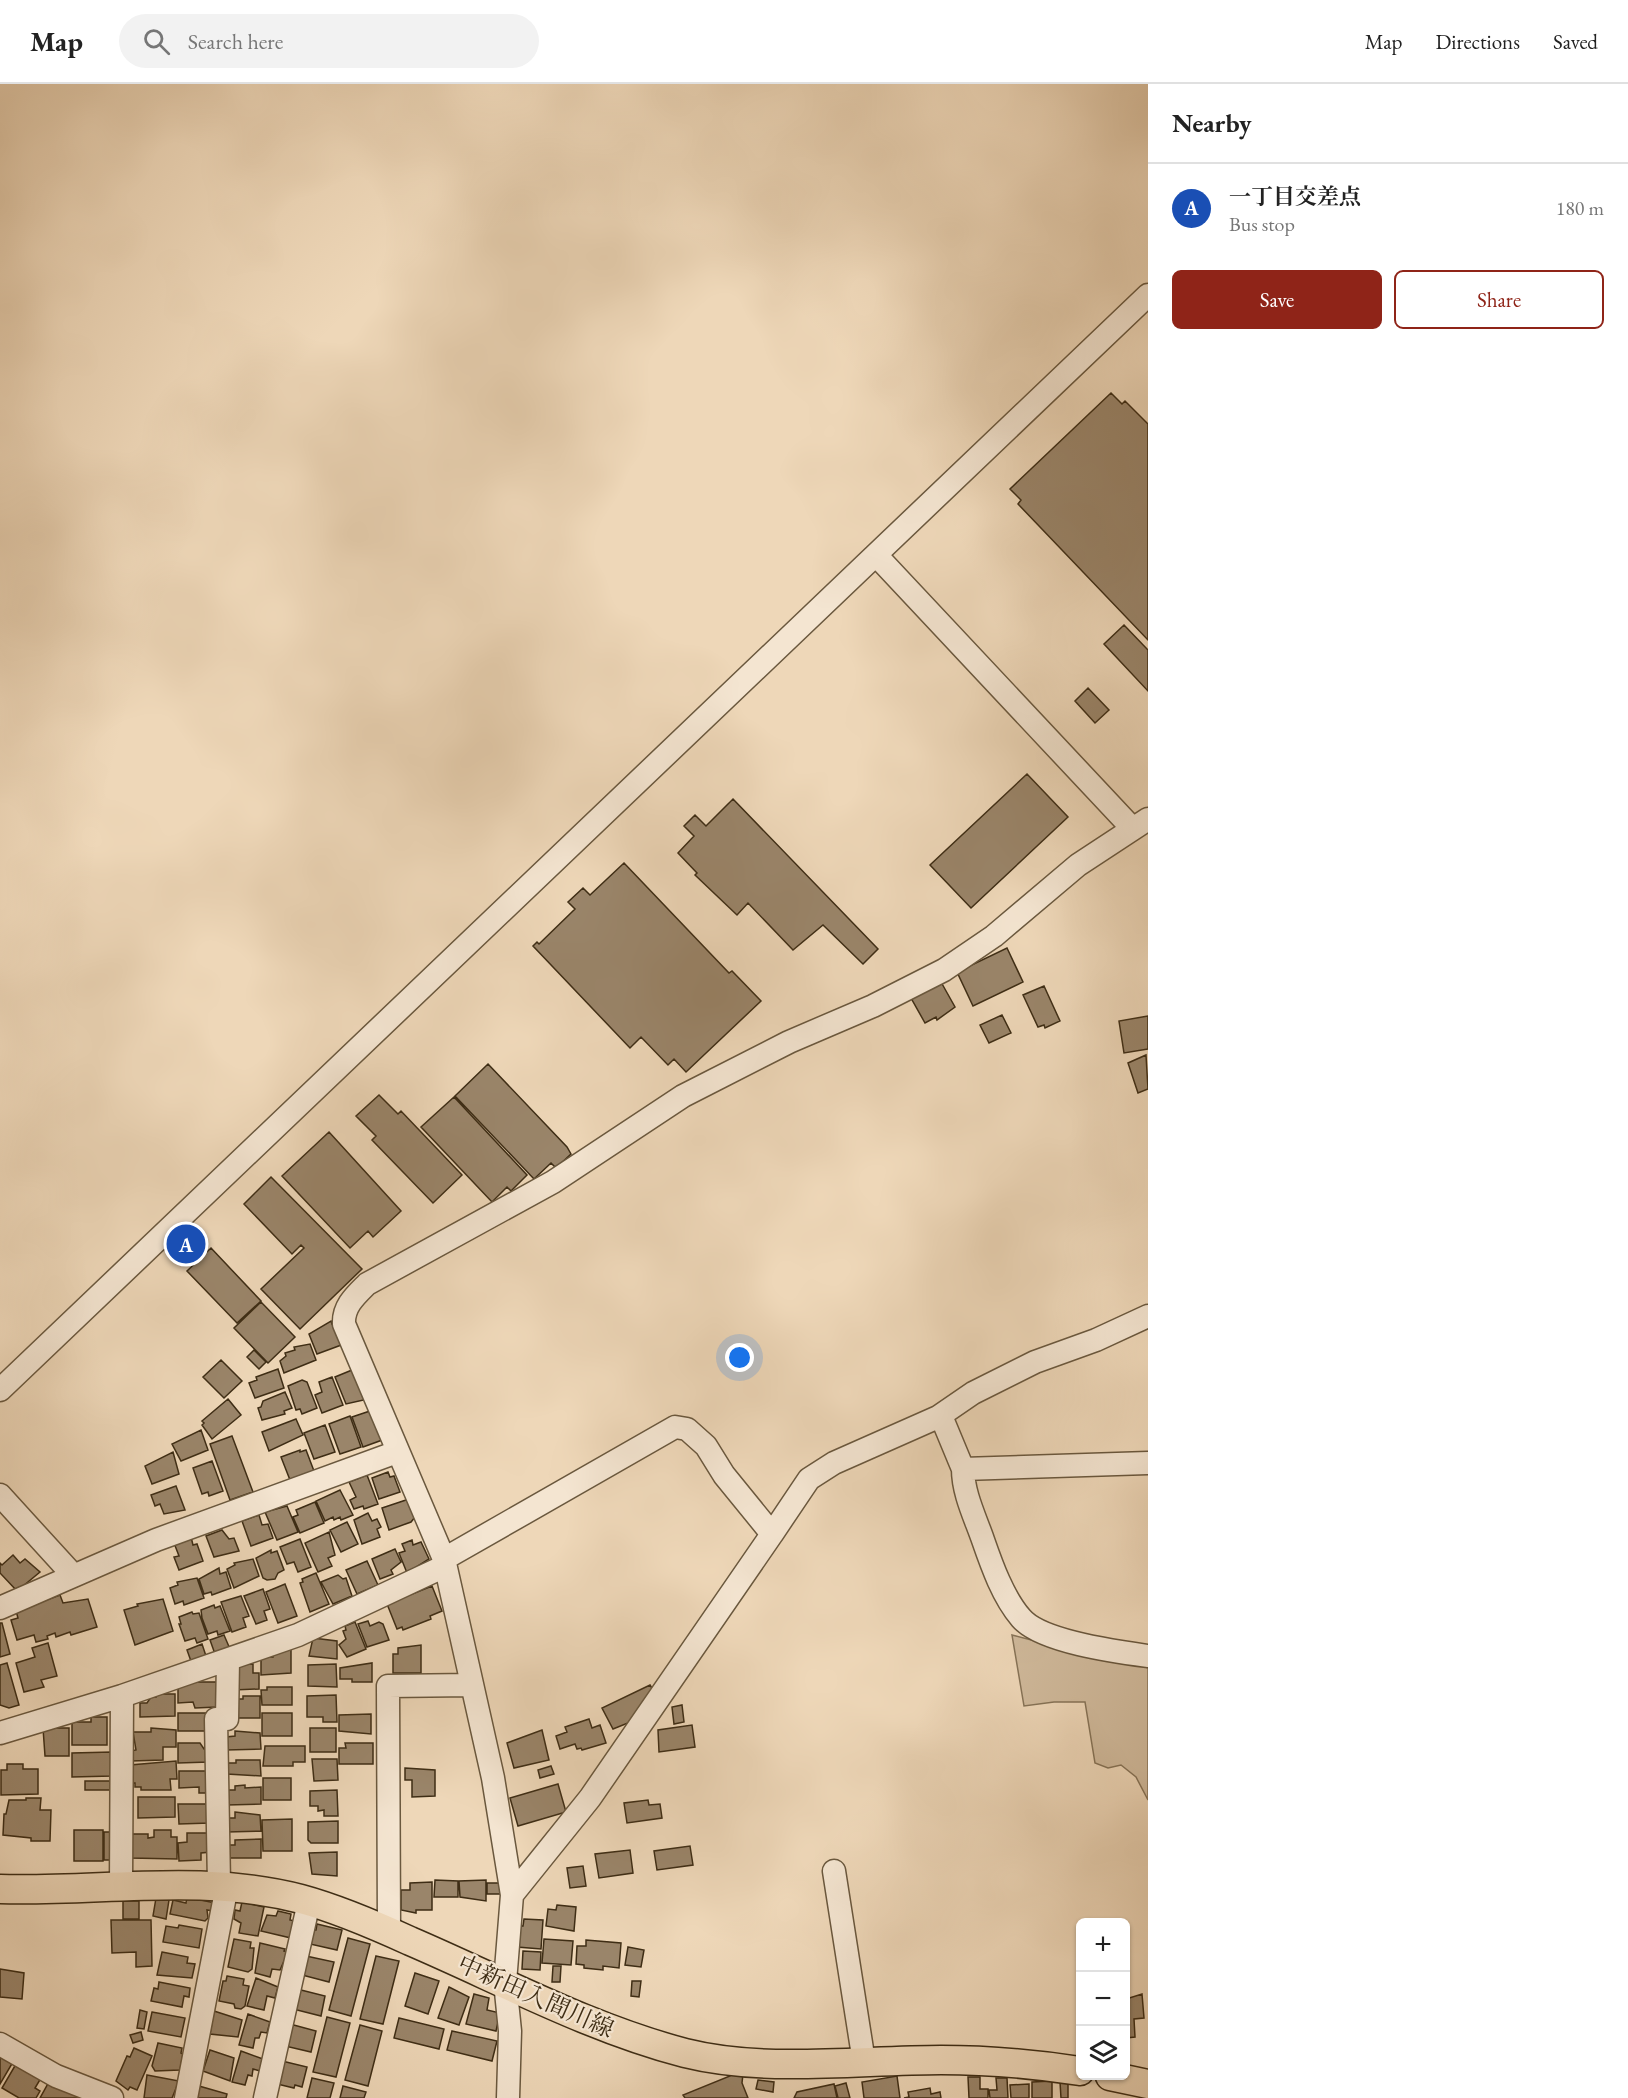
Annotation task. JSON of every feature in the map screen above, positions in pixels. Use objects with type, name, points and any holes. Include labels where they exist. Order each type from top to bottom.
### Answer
[{"type":"main road","name":"中新田入間川線","points":[[0,1889],[58,1890],[121,1885],[223,1885],[309,1902],[389,1932],[604,2028],[687,2054],[773,2064],[943,2060],[1009,2062],[1076,2070]]},
{"type":"main road","points":[[1129,2080],[1148,2084]]},
{"type":"street","points":[[0,1389],[1148,295]]},
{"type":"street","points":[[508,2098],[510,2031],[505,1982],[512,1895],[493,1778],[444,1563],[344,1324],[344,1316],[351,1300],[367,1284],[553,1182],[683,1096],[789,1042],[873,1006],[944,970],[994,936],[1052,885],[1140,823],[876,555]]},
{"type":"street","points":[[512,1895],[590,1798],[809,1479],[834,1463],[940,1416],[974,1393],[1035,1362],[1096,1340],[1148,1316]]},
{"type":"street","points":[[940,1416],[963,1469],[963,1483],[990,1559],[1009,1601],[1022,1620],[1042,1632],[1096,1649],[1148,1656]]},
{"type":"street","points":[[0,1733],[122,1696],[298,1635],[444,1563],[675,1427],[687,1430],[706,1446],[724,1475],[772,1534]]},
{"type":"street","points":[[0,1608],[156,1540],[397,1452]]},
{"type":"street","points":[[963,1469],[1148,1463]]},
{"type":"street","points":[[0,1495],[73,1575]]},
{"type":"street","points":[[186,2098],[223,1885],[216,1719],[227,1719],[228,1660]]},
{"type":"street","points":[[389,1932],[388,1686],[472,1685]]},
{"type":"street","points":[[121,1885],[122,1696]]},
{"type":"street","points":[[834,1871],[864,2062]]},
{"type":"street","points":[[264,2098],[309,1902]]},
{"type":"street","points":[[0,2044],[56,2076],[112,2098]]},
{"type":"shaded area","points":[[1012,1635],[1096,1657],[1148,1663],[1148,1800],[1136,1777],[1121,1765],[1108,1768],[1095,1763],[1085,1702],[1054,1702],[1024,1706]]},
{"type":"building","points":[[1111,393],[1122,404],[1125,401],[1148,424],[1148,640],[1018,504],[1021,500],[1010,489]]},
{"type":"building","points":[[1124,625],[1148,650],[1148,691],[1104,644]]},
{"type":"building","points":[[1088,688],[1109,710],[1095,723],[1075,701]]},
{"type":"building","points":[[1027,774],[1068,817],[971,908],[930,865]]},
{"type":"building","points":[[733,799],[878,949],[863,964],[823,925],[793,950],[748,903],[737,915],[695,875],[697,873],[678,853],[694,836],[684,826],[695,815],[706,826]]},
{"type":"building","points":[[624,863],[729,973],[732,971],[761,1001],[686,1072],[674,1059],[668,1065],[641,1037],[630,1048],[533,946],[537,942],[539,944],[575,909],[568,902],[583,888],[590,895]]},
{"type":"building","points":[[1007,948],[1023,982],[973,1006],[957,972]]},
{"type":"building","points":[[941,982],[955,1007],[937,1020],[936,1017],[925,1023],[911,998]]},
{"type":"building","points":[[1044,986],[1060,1021],[1045,1028],[1044,1025],[1038,1027],[1023,995]]},
{"type":"building","points":[[1002,1015],[1011,1033],[989,1043],[980,1025]]},
{"type":"building","points":[[1148,1016],[1148,1049],[1124,1053],[1119,1021]]},
{"type":"building","points":[[1146,1055],[1148,1089],[1138,1093],[1128,1063]]},
{"type":"building","points":[[488,1064],[567,1147],[571,1154],[556,1168],[551,1163],[534,1179],[455,1096]]},
{"type":"building","points":[[379,1095],[398,1114],[401,1111],[462,1175],[433,1203],[372,1140],[376,1136],[356,1116]]},
{"type":"building","points":[[454,1097],[527,1175],[511,1191],[507,1187],[492,1202],[421,1127]]},
{"type":"building","points":[[329,1132],[401,1211],[373,1237],[368,1231],[350,1248],[282,1176]]},
{"type":"building","points":[[271,1177],[362,1269],[300,1329],[261,1289],[304,1248],[301,1245],[292,1254],[244,1204]]},
{"type":"building","points":[[211,1248],[261,1301],[237,1323],[187,1271]]},
{"type":"building","points":[[261,1302],[295,1337],[268,1363],[234,1328]]},
{"type":"building","points":[[331,1321],[332,1324],[335,1322],[344,1344],[317,1354],[309,1334]]},
{"type":"building","points":[[310,1344],[316,1360],[284,1373],[280,1361],[286,1356],[285,1353],[295,1350],[294,1347]]},
{"type":"building","points":[[254,1350],[266,1362],[259,1369],[247,1357]]},
{"type":"building","points":[[221,1360],[242,1381],[224,1398],[203,1377]]},
{"type":"building","points":[[278,1369],[284,1388],[255,1398],[249,1383],[257,1380],[256,1377]]},
{"type":"building","points":[[352,1370],[368,1399],[346,1404],[335,1377]]},
{"type":"building","points":[[332,1377],[343,1405],[322,1413],[315,1395],[322,1392],[319,1382]]},
{"type":"building","points":[[302,1380],[307,1382],[317,1408],[302,1414],[300,1409],[296,1410],[288,1386]]},
{"type":"building","points":[[285,1392],[292,1408],[284,1411],[285,1414],[262,1420],[258,1408],[261,1407],[263,1401]]},
{"type":"building","points":[[228,1399],[241,1415],[212,1439],[202,1425],[204,1423],[202,1421]]},
{"type":"building","points":[[370,1411],[385,1439],[363,1447],[352,1417]]},
{"type":"building","points":[[350,1416],[361,1447],[340,1454],[329,1424]]},
{"type":"building","points":[[296,1419],[303,1435],[269,1451],[262,1432]]},
{"type":"building","points":[[325,1425],[335,1452],[314,1459],[304,1433]]},
{"type":"building","points":[[201,1430],[208,1450],[181,1461],[172,1444]]},
{"type":"building","points":[[232,1436],[253,1492],[230,1500],[210,1444]]},
{"type":"building","points":[[300,1450],[300,1452],[306,1450],[314,1471],[290,1480],[281,1457]]},
{"type":"building","points":[[173,1452],[179,1474],[152,1484],[145,1466]]},
{"type":"building","points":[[212,1461],[223,1491],[209,1496],[208,1492],[202,1494],[193,1468]]},
{"type":"building","points":[[388,1472],[390,1477],[394,1476],[400,1492],[379,1499],[372,1478]]},
{"type":"building","points":[[367,1475],[378,1504],[364,1509],[363,1506],[354,1509],[350,1500],[356,1497],[349,1482]]},
{"type":"building","points":[[176,1486],[185,1510],[164,1514],[160,1504],[155,1506],[151,1495]]},
{"type":"building","points":[[340,1490],[353,1515],[341,1520],[340,1517],[334,1520],[333,1517],[325,1521],[316,1501]]},
{"type":"building","points":[[409,1499],[415,1517],[411,1522],[389,1530],[382,1508]]},
{"type":"building","points":[[315,1502],[324,1523],[300,1533],[293,1517],[298,1515],[296,1510]]},
{"type":"building","points":[[287,1506],[298,1532],[277,1540],[265,1512]]},
{"type":"building","points":[[368,1513],[372,1521],[377,1519],[381,1527],[377,1529],[380,1537],[362,1544],[354,1520]]},
{"type":"building","points":[[259,1515],[262,1525],[268,1524],[273,1538],[251,1546],[242,1521]]},
{"type":"building","points":[[347,1522],[358,1544],[341,1552],[330,1530]]},
{"type":"building","points":[[222,1530],[229,1539],[234,1538],[239,1551],[214,1557],[206,1536]]},
{"type":"building","points":[[329,1532],[335,1555],[328,1558],[332,1566],[318,1572],[305,1543]]},
{"type":"building","points":[[191,1537],[193,1545],[197,1544],[203,1561],[179,1570],[174,1557],[179,1556],[174,1543]]},
{"type":"building","points":[[300,1539],[311,1567],[298,1572],[294,1562],[287,1564],[280,1547]]},
{"type":"building","points":[[412,1540],[413,1545],[421,1542],[429,1559],[407,1573],[399,1553],[405,1551],[402,1544]]},
{"type":"building","points":[[395,1549],[401,1562],[391,1570],[393,1574],[380,1579],[372,1559]]},
{"type":"building","points":[[271,1550],[271,1553],[277,1551],[284,1570],[278,1573],[275,1579],[267,1580],[263,1578],[256,1558]]},
{"type":"building","points":[[13,1555],[20,1563],[25,1559],[40,1572],[17,1591],[0,1573],[0,1563],[2,1565]]},
{"type":"building","points":[[253,1559],[259,1576],[234,1588],[227,1569],[235,1565],[234,1563]]},
{"type":"building","points":[[367,1561],[378,1585],[357,1594],[346,1570]]},
{"type":"building","points":[[219,1568],[220,1574],[226,1572],[231,1588],[212,1595],[211,1592],[204,1594],[199,1579]]},
{"type":"building","points":[[316,1573],[329,1604],[310,1612],[300,1583],[303,1582],[302,1579]]},
{"type":"building","points":[[338,1575],[343,1579],[346,1578],[352,1596],[333,1604],[321,1582]]},
{"type":"building","points":[[197,1578],[204,1598],[184,1605],[183,1601],[175,1604],[170,1588],[178,1585],[177,1582]]},
{"type":"building","points":[[285,1584],[297,1616],[278,1623],[266,1592]]},
{"type":"building","points":[[432,1586],[442,1611],[430,1616],[431,1619],[403,1630],[402,1627],[397,1629],[387,1604]]},
{"type":"building","points":[[263,1589],[270,1609],[264,1611],[267,1620],[256,1624],[244,1596]]},
{"type":"building","points":[[60,1595],[63,1603],[88,1599],[97,1627],[71,1635],[70,1632],[56,1637],[55,1633],[47,1636],[48,1639],[36,1642],[34,1635],[17,1640],[11,1620],[18,1618],[16,1611]]},
{"type":"building","points":[[241,1596],[249,1616],[243,1618],[246,1627],[232,1632],[221,1602]]},
{"type":"building","points":[[163,1599],[173,1631],[135,1645],[124,1610],[138,1606],[137,1604]]},
{"type":"building","points":[[214,1605],[215,1608],[220,1606],[230,1631],[218,1635],[217,1631],[208,1634],[201,1610]]},
{"type":"building","points":[[192,1612],[193,1614],[199,1613],[208,1639],[197,1643],[195,1638],[185,1641],[179,1624],[181,1624],[179,1617]]},
{"type":"building","points":[[368,1621],[370,1626],[379,1622],[383,1624],[389,1640],[367,1647],[358,1624]]},
{"type":"building","points":[[355,1622],[366,1649],[347,1657],[339,1645],[346,1639],[343,1631],[346,1630],[345,1626]]},
{"type":"building","points":[[0,1623],[2,1623],[10,1654],[0,1657]]},
{"type":"building","points":[[224,1635],[230,1649],[215,1654],[210,1640]]},
{"type":"building","points":[[313,1638],[337,1641],[337,1659],[309,1656]]},
{"type":"building","points":[[48,1643],[57,1676],[41,1680],[44,1687],[24,1692],[16,1663],[35,1657],[32,1648]]},
{"type":"building","points":[[202,1644],[207,1659],[192,1664],[187,1650]]},
{"type":"building","points":[[421,1645],[421,1673],[393,1673],[393,1654],[398,1654],[398,1648]]},
{"type":"building","points":[[291,1649],[291,1673],[261,1675],[261,1657],[273,1657],[273,1650]]},
{"type":"building","points":[[7,1663],[19,1705],[9,1708],[0,1705],[0,1665]]},
{"type":"building","points":[[372,1663],[372,1682],[352,1682],[352,1679],[340,1679],[340,1668]]},
{"type":"building","points":[[253,1664],[253,1673],[259,1673],[259,1689],[233,1690],[236,1665]]},
{"type":"building","points":[[336,1664],[337,1687],[308,1686],[308,1665]]},
{"type":"building","points":[[178,1682],[217,1682],[217,1707],[195,1708],[193,1702],[178,1703]]},
{"type":"building","points":[[650,1685],[655,1693],[638,1719],[613,1729],[602,1708]]},
{"type":"building","points":[[267,1687],[292,1687],[292,1705],[262,1705],[261,1690],[267,1690]]},
{"type":"building","points":[[156,1694],[175,1694],[175,1716],[140,1717],[140,1703],[147,1703],[151,1697],[156,1697]]},
{"type":"building","points":[[336,1695],[337,1722],[323,1722],[323,1717],[307,1717],[307,1696]]},
{"type":"building","points":[[243,1696],[260,1696],[260,1718],[235,1718],[238,1699],[243,1699]]},
{"type":"building","points":[[682,1705],[684,1722],[674,1724],[672,1707]]},
{"type":"building","points":[[178,1713],[206,1713],[206,1731],[178,1731]]},
{"type":"building","points":[[262,1713],[292,1713],[292,1736],[262,1736]]},
{"type":"building","points":[[371,1714],[371,1734],[339,1731],[339,1715]]},
{"type":"building","points":[[91,1717],[107,1717],[107,1745],[72,1745],[72,1722],[91,1722]]},
{"type":"building","points":[[589,1719],[592,1728],[600,1725],[606,1743],[582,1750],[577,1749],[575,1744],[560,1749],[556,1736],[567,1732],[565,1727]]},
{"type":"building","points":[[692,1725],[695,1747],[659,1752],[658,1730]]},
{"type":"building","points":[[43,1728],[69,1728],[69,1756],[45,1756]]},
{"type":"building","points":[[151,1728],[176,1730],[176,1747],[163,1747],[163,1760],[131,1761],[131,1751],[136,1750],[133,1732],[151,1732]]},
{"type":"building","points":[[310,1728],[336,1728],[336,1752],[310,1752]]},
{"type":"building","points":[[542,1730],[549,1760],[514,1768],[507,1743]]},
{"type":"building","points":[[235,1731],[260,1733],[261,1749],[226,1750],[226,1737],[235,1736]]},
{"type":"building","points":[[178,1743],[200,1743],[204,1749],[209,1749],[209,1762],[178,1763]]},
{"type":"building","points":[[345,1743],[373,1743],[373,1764],[339,1764],[339,1748],[346,1748]]},
{"type":"building","points":[[265,1746],[305,1746],[305,1762],[293,1762],[293,1766],[263,1766]]},
{"type":"building","points":[[112,1752],[112,1776],[72,1777],[72,1753]]},
{"type":"building","points":[[312,1759],[337,1759],[338,1780],[314,1781]]},
{"type":"building","points":[[236,1760],[260,1760],[261,1776],[227,1774],[227,1763],[236,1763]]},
{"type":"building","points":[[176,1761],[177,1779],[170,1779],[171,1790],[141,1790],[141,1787],[135,1787],[135,1783],[130,1783],[130,1765]]},
{"type":"building","points":[[7,1764],[23,1764],[23,1769],[38,1769],[38,1794],[1,1795],[1,1770],[7,1770]]},
{"type":"building","points":[[551,1766],[554,1774],[540,1778],[538,1770]]},
{"type":"building","points":[[405,1768],[435,1770],[435,1796],[412,1797],[412,1780],[405,1780]]},
{"type":"building","points":[[179,1771],[207,1771],[207,1793],[199,1793],[199,1787],[179,1788]]},
{"type":"building","points":[[263,1778],[291,1778],[291,1800],[263,1800]]},
{"type":"building","points":[[85,1781],[116,1781],[116,1790],[85,1790]]},
{"type":"building","points":[[558,1784],[566,1812],[518,1826],[510,1798]]},
{"type":"building","points":[[245,1785],[245,1788],[261,1787],[261,1804],[227,1805],[226,1790],[235,1790],[235,1786]]},
{"type":"building","points":[[337,1790],[338,1816],[324,1816],[324,1810],[318,1811],[318,1806],[310,1806],[310,1791]]},
{"type":"building","points":[[138,1797],[175,1797],[175,1817],[138,1818]]},
{"type":"building","points":[[26,1798],[41,1798],[40,1810],[51,1810],[50,1841],[31,1841],[31,1838],[3,1835],[4,1814],[6,1814],[9,1800],[26,1800]]},
{"type":"building","points":[[648,1800],[649,1805],[660,1804],[662,1818],[627,1823],[624,1803]]},
{"type":"building","points":[[178,1804],[210,1804],[210,1823],[179,1824]]},
{"type":"building","points":[[235,1812],[260,1815],[261,1831],[227,1832],[226,1818],[235,1818]]},
{"type":"building","points":[[292,1819],[292,1851],[263,1851],[262,1820]]},
{"type":"building","points":[[338,1821],[338,1843],[311,1843],[308,1840],[308,1822]]},
{"type":"building","points":[[74,1830],[103,1830],[103,1861],[74,1861]]},
{"type":"building","points":[[154,1830],[171,1830],[171,1837],[177,1837],[177,1859],[131,1858],[131,1834],[148,1834],[148,1838],[154,1837]]},
{"type":"building","points":[[104,1832],[113,1832],[114,1860],[104,1860]]},
{"type":"building","points":[[187,1833],[211,1833],[211,1852],[201,1853],[201,1860],[179,1861],[178,1843],[187,1842]]},
{"type":"building","points":[[261,1839],[261,1858],[227,1858],[227,1845],[235,1845],[235,1840]]},
{"type":"building","points":[[690,1846],[693,1865],[657,1870],[654,1851]]},
{"type":"building","points":[[630,1850],[633,1873],[599,1878],[595,1854]]},
{"type":"building","points":[[337,1852],[337,1876],[312,1874],[309,1853]]},
{"type":"building","points":[[583,1866],[586,1886],[570,1888],[567,1868]]},
{"type":"building","points":[[435,1880],[458,1881],[458,1897],[434,1897]]},
{"type":"building","points":[[486,1880],[486,1901],[460,1897],[459,1881]]},
{"type":"building","points":[[432,1882],[432,1910],[416,1910],[416,1913],[401,1910],[401,1890],[410,1890],[410,1883]]},
{"type":"building","points":[[487,1883],[503,1883],[503,1894],[487,1894]]},
{"type":"building","points":[[187,1897],[215,1903],[213,1911],[207,1910],[208,1918],[205,1921],[170,1914],[173,1900],[186,1903]]},
{"type":"building","points":[[156,1898],[169,1900],[166,1919],[153,1916]]},
{"type":"building","points":[[123,1901],[139,1901],[139,1919],[123,1919]]},
{"type":"building","points":[[242,1902],[264,1907],[258,1936],[239,1933],[241,1923],[234,1919],[235,1910],[240,1911]]},
{"type":"building","points":[[557,1905],[576,1907],[574,1931],[546,1926],[548,1909],[556,1910]]},
{"type":"building","points":[[278,1911],[291,1914],[290,1920],[295,1921],[291,1938],[261,1931],[267,1915],[276,1916]]},
{"type":"building","points":[[524,1919],[543,1920],[541,1949],[517,1947],[519,1926],[523,1926]]},
{"type":"building","points":[[111,1920],[151,1920],[152,1966],[136,1967],[136,1952],[112,1953]]},
{"type":"building","points":[[317,1924],[342,1930],[337,1950],[310,1944]]},
{"type":"building","points":[[179,1925],[202,1929],[199,1948],[163,1942],[166,1926],[178,1928]]},
{"type":"building","points":[[348,1938],[370,1944],[351,2016],[329,2010]]},
{"type":"building","points":[[234,1939],[251,1942],[250,1948],[254,1948],[252,1969],[248,1972],[228,1967]]},
{"type":"building","points":[[544,1939],[573,1941],[571,1965],[542,1963]]},
{"type":"building","points":[[586,1940],[621,1943],[619,1968],[603,1966],[603,1970],[584,1968],[584,1965],[576,1964],[577,1946],[586,1946]]},
{"type":"building","points":[[260,1943],[285,1949],[284,1951],[288,1952],[280,1970],[272,1969],[270,1977],[255,1973]]},
{"type":"building","points":[[628,1947],[644,1950],[641,1967],[625,1965]]},
{"type":"building","points":[[523,1951],[541,1952],[540,1970],[522,1969]]},
{"type":"building","points":[[162,1952],[188,1957],[187,1963],[195,1964],[192,1978],[157,1975]]},
{"type":"building","points":[[306,1956],[334,1962],[329,1982],[302,1975]]},
{"type":"building","points":[[376,1956],[399,1961],[383,2024],[360,2019]]},
{"type":"building","points":[[553,1966],[561,1966],[560,1982],[552,1982]]},
{"type":"building","points":[[0,1969],[24,1973],[22,1999],[0,1997]]},
{"type":"building","points":[[415,1973],[439,1981],[428,2014],[405,2006]]},
{"type":"building","points":[[227,1976],[244,1979],[243,1985],[249,1986],[245,2006],[241,2009],[235,2008],[234,2004],[219,2001],[223,1981],[226,1981]]},
{"type":"building","points":[[256,1978],[278,1987],[275,1998],[267,1996],[264,2010],[247,2006]]},
{"type":"building","points":[[632,1981],[641,1981],[639,1997],[631,1996]]},
{"type":"building","points":[[159,1982],[190,1988],[189,1997],[184,1996],[182,2007],[151,2001],[154,1988],[158,1989]]},
{"type":"building","points":[[449,1987],[469,1997],[459,2025],[438,2018]]},
{"type":"building","points":[[297,1989],[325,1996],[321,2016],[293,2009]]},
{"type":"building","points":[[474,1994],[489,1998],[487,2010],[500,2013],[496,2031],[466,2024]]},
{"type":"building","points":[[1142,1994],[1144,2018],[1134,2019],[1135,2037],[1130,2038],[1130,2026],[1130,1998]]},
{"type":"building","points":[[140,2010],[147,2012],[144,2029],[137,2028]]},
{"type":"building","points":[[214,2011],[242,2020],[238,2037],[210,2034]]},
{"type":"building","points":[[152,2012],[185,2018],[181,2037],[148,2031]]},
{"type":"building","points":[[248,2014],[270,2022],[267,2033],[261,2032],[259,2038],[255,2038],[253,2048],[239,2045]]},
{"type":"building","points":[[327,2017],[350,2023],[336,2077],[313,2072]]},
{"type":"building","points":[[399,2018],[444,2029],[439,2049],[394,2038]]},
{"type":"building","points":[[290,2024],[316,2031],[311,2052],[285,2046]]},
{"type":"building","points":[[360,2025],[382,2031],[368,2086],[345,2080]]},
{"type":"building","points":[[452,2031],[497,2041],[492,2061],[447,2050]]},
{"type":"building","points":[[141,2032],[143,2040],[133,2043],[130,2035]]},
{"type":"building","points":[[158,2043],[182,2048],[180,2070],[155,2071],[152,2066]]},
{"type":"building","points":[[134,2048],[152,2056],[137,2090],[130,2087],[128,2090],[116,2081],[127,2056],[130,2057]]},
{"type":"building","points":[[210,2050],[234,2058],[230,2081],[203,2071]]},
{"type":"building","points":[[241,2051],[263,2059],[260,2071],[253,2069],[252,2076],[248,2075],[245,2085],[232,2082]]},
{"type":"building","points":[[0,2054],[13,2062],[0,2084]]},
{"type":"building","points":[[282,2061],[307,2067],[302,2087],[295,2085],[294,2088],[277,2084]]},
{"type":"building","points":[[16,2064],[41,2078],[35,2088],[40,2091],[36,2098],[19,2098],[2,2088]]},
{"type":"building","points":[[731,2072],[743,2074],[742,2083],[748,2098],[685,2098],[683,2095],[730,2076]]},
{"type":"building","points":[[147,2075],[179,2081],[172,2098],[144,2098]]},
{"type":"building","points":[[897,2076],[900,2098],[864,2098],[862,2082]]},
{"type":"building","points":[[968,2077],[980,2077],[980,2089],[988,2089],[988,2098],[969,2098]]},
{"type":"building","points":[[312,2078],[334,2083],[330,2098],[307,2098]]},
{"type":"building","points":[[996,2078],[1007,2078],[1008,2098],[990,2098],[989,2090],[997,2090]]},
{"type":"building","points":[[50,2080],[82,2094],[79,2098],[40,2098]]},
{"type":"building","points":[[758,2080],[774,2082],[773,2092],[756,2089]]},
{"type":"building","points":[[1052,2081],[1052,2098],[1032,2098],[1032,2082]]},
{"type":"building","points":[[1060,2082],[1068,2082],[1068,2098],[1061,2098]]},
{"type":"building","points":[[846,2083],[850,2098],[838,2098],[835,2086]]},
{"type":"building","points":[[834,2084],[837,2098],[794,2098],[797,2092]]},
{"type":"building","points":[[1029,2084],[1029,2098],[1011,2098],[1010,2085]]},
{"type":"building","points":[[199,2086],[227,2094],[226,2098],[197,2098]]},
{"type":"building","points":[[343,2086],[366,2092],[364,2098],[340,2098]]},
{"type":"building","points":[[930,2088],[931,2094],[940,2092],[941,2098],[904,2098],[909,2097],[908,2092]]},
{"type":"place","name":"一丁目交差点","points":[[186,1244]]}]
